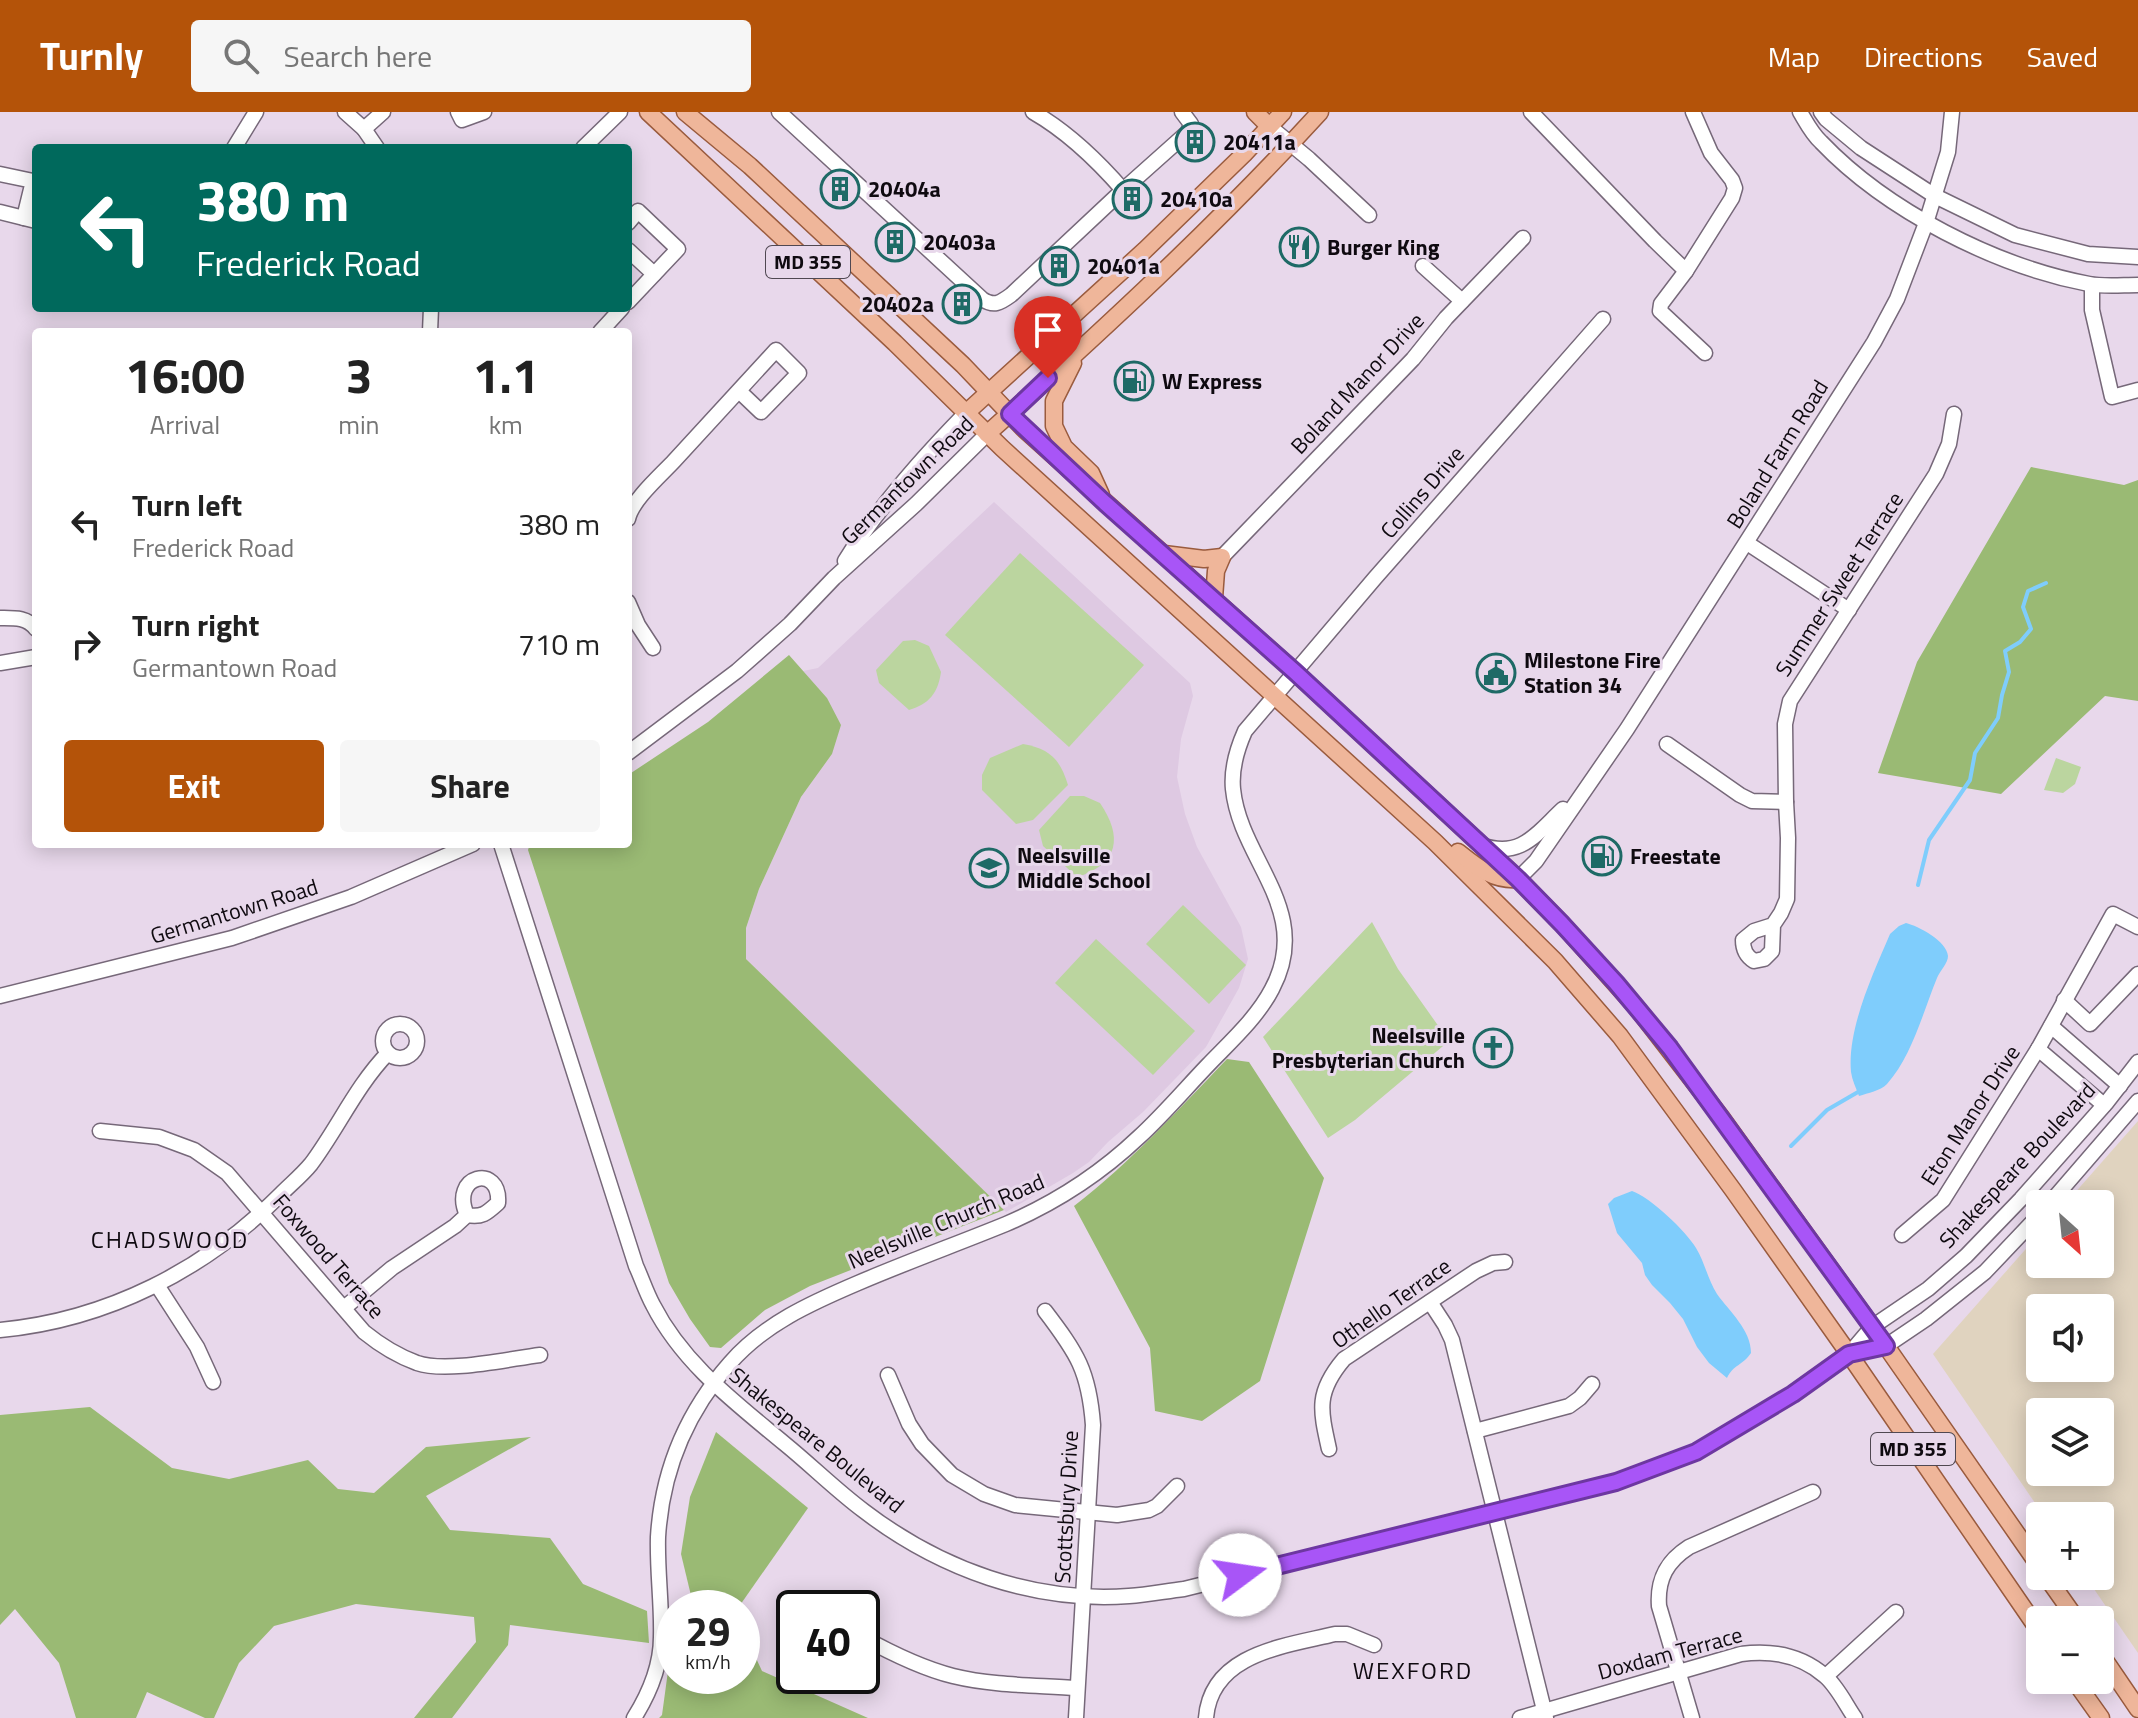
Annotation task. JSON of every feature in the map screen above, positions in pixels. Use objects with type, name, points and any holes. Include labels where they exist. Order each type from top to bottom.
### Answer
[{"type":"main road","name":"MD 355","points":[[648,112],[895,343],[987,434],[1435,842],[1555,961],[1620,1036],[1849,1354],[2026,1612]]},
{"type":"main road","name":"MD 355","points":[[685,112],[750,166],[1105,503],[1214,598],[1518,879],[1616,983],[1670,1048],[1886,1346],[2026,1547]]},
{"type":"main road","points":[[1255,112],[1269,126]]},
{"type":"main road","name":"Germantown Road","points":[[966,413],[1145,250],[1283,112]]},
{"type":"main road","name":"Germantown Road","points":[[987,434],[1215,222],[1320,112]]},
{"type":"main road","points":[[1083,346],[1054,401],[1054,426],[1064,447],[1091,473],[1105,503]]},
{"type":"main road","points":[[1164,554],[1204,559],[1222,557],[1216,571],[1214,598]]},
{"type":"main road","points":[[1435,842],[1451,848],[1491,875],[1504,880],[1518,879]]},
{"type":"main road","points":[[2114,1674],[2138,1709]]},
{"type":"main road","points":[[2084,1694],[2101,1718]]},
{"type":"street","points":[[236,144],[256,112]]},
{"type":"street","points":[[345,112],[364,129],[374,144]]},
{"type":"street","points":[[364,129],[383,112]]},
{"type":"street","points":[[458,112],[462,120],[484,112]]},
{"type":"street","points":[[587,144],[620,112]]},
{"type":"street","points":[[779,112],[989,303],[999,304],[1188,132],[1191,124],[1182,112]]},
{"type":"street","points":[[1033,112],[1062,129],[1123,190]]},
{"type":"street","points":[[1531,112],[1686,271]]},
{"type":"street","points":[[1693,112],[1711,153],[1735,188],[1732,198],[1686,271],[1661,304],[1660,311],[1705,353]]},
{"type":"street","points":[[1800,112],[1818,140],[1862,180],[1926,223],[1955,238],[2045,273],[2092,285],[2138,285]]},
{"type":"street","points":[[1821,112],[1861,148],[1935,196],[2015,235],[2088,254],[2138,257]]},
{"type":"street","name":"Boland Farm Road","points":[[1518,879],[1536,861],[1627,729],[1874,342],[1897,299],[1926,223],[1948,152],[1952,112]]},
{"type":"street","points":[[1269,126],[1369,215]]},
{"type":"street","points":[[0,174],[32,181]]},
{"type":"street","points":[[0,212],[30,219],[32,194]]},
{"type":"street","points":[[632,218],[638,211],[678,249],[632,298]]},
{"type":"street","name":"Boland Manor Drive","points":[[1222,557],[1413,359],[1462,301],[1523,238]]},
{"type":"street","points":[[632,254],[654,274]]},
{"type":"street","points":[[1423,266],[1462,301]]},
{"type":"street","points":[[2092,285],[2092,310],[2112,397],[2138,390]]},
{"type":"street","points":[[604,328],[618,312]]},
{"type":"street","name":"Collins Drive","points":[[1275,695],[1603,319]]},
{"type":"street","points":[[632,510],[739,391]]},
{"type":"street","name":"Germantown Road","points":[[834,578],[890,499],[966,413]]},
{"type":"street","name":"Summer Sweet Terrace","points":[[1773,925],[1787,899],[1785,724],[1790,701],[1936,474],[1949,444],[1954,414]]},
{"type":"street","name":"Germantown Road","points":[[632,750],[737,671],[790,624],[834,578],[987,434]]},
{"type":"street","points":[[1747,543],[1849,610]]},
{"type":"street","points":[[632,611],[653,648]]},
{"type":"street","points":[[0,618],[23,619],[32,624]]},
{"type":"street","points":[[0,663],[32,658]]},
{"type":"street","name":"Neelsville Church Road","points":[[634,1718],[656,1670],[661,1640],[658,1538],[668,1471],[692,1416],[731,1361],[755,1339],[799,1310],[869,1278],[1009,1223],[1096,1173],[1140,1136],[1263,1004],[1279,972],[1285,933],[1277,897],[1243,825],[1233,789],[1233,771],[1236,751],[1245,731],[1275,695]]},
{"type":"street","points":[[1667,744],[1752,801],[1786,802]]},
{"type":"street","name":"Boland Farm Road","points":[[1481,845],[1505,851],[1524,844],[1582,793]]},
{"type":"street","name":"Germantown Road","points":[[0,996],[180,952],[295,918],[464,848]]},
{"type":"street","name":"Shakespeare Boulevard","points":[[502,848],[636,1266],[652,1305],[674,1338],[713,1384],[864,1511],[924,1551],[962,1569],[1041,1591],[1128,1596],[1184,1589],[1616,1482],[1696,1452],[1793,1394],[1849,1354],[1872,1327],[1928,1289],[1966,1256],[2021,1199],[2138,1062]]},
{"type":"street","name":"Eton Manor Drive","points":[[1902,1235],[1943,1200],[2038,1049],[2113,914],[2138,927]]},
{"type":"street","points":[[2064,1000],[2090,1024],[2138,974]]},
{"type":"street","points":[[2051,1026],[2120,1086]]},
{"type":"street","name":"Eton Manor Drive","points":[[2038,1049],[2104,1105]]},
{"type":"street","points":[[0,1330],[60,1321],[112,1305],[157,1285],[211,1254],[261,1214],[310,1165],[371,1070],[388,1053]]},
{"type":"street","name":"Shakespeare Boulevard","points":[[2061,1190],[2138,1101]]},
{"type":"street","name":"Foxwood Terrace","points":[[100,1131],[159,1137],[194,1150],[227,1173],[364,1332],[379,1344],[419,1364],[448,1367],[540,1355]]},
{"type":"street","points":[[344,1308],[392,1268],[467,1215]]},
{"type":"street","name":"Shakespeare Boulevard","points":[[1849,1354],[1886,1346],[1926,1319],[1963,1291],[2026,1229]]},
{"type":"street","name":"Othello Terrace","points":[[1329,1449],[1322,1401],[1329,1377],[1344,1359],[1476,1271],[1493,1263],[1505,1262]]},
{"type":"street","points":[[157,1285],[197,1347],[213,1382]]},
{"type":"street","points":[[1430,1302],[1452,1340],[1545,1715]]},
{"type":"street","name":"Scottsbury Drive","points":[[1045,1311],[1072,1347],[1091,1397],[1093,1425],[1076,1718]]},
{"type":"street","points":[[888,1375],[909,1424],[922,1444],[952,1475],[984,1494],[1015,1505],[1117,1515],[1149,1510],[1177,1486]]},
{"type":"street","points":[[1475,1431],[1569,1406],[1592,1384]]},
{"type":"street","points":[[1692,1718],[1659,1606],[1658,1591],[1665,1570],[1676,1555],[1689,1547],[1813,1492]]},
{"type":"street","points":[[1826,1676],[1896,1612]]},
{"type":"street","points":[[1206,1718],[1206,1708],[1214,1689],[1232,1668],[1256,1654],[1335,1634],[1347,1634],[1374,1645]]},
{"type":"street","points":[[880,1647],[903,1659],[953,1676],[1000,1684],[1077,1688]]},
{"type":"street","name":"Doxdam Terrace","points":[[1520,1718],[1545,1715],[1678,1672],[1741,1654],[1764,1651],[1795,1657],[1826,1676],[1855,1718]]},
{"type":"shaded area","name":"Neelsville Middle School","points":[[994,502],[1190,683],[1193,696],[1181,739],[1177,777],[1185,814],[1197,847],[1241,927],[1248,959],[1239,988],[1206,1047],[1089,1162],[1006,1212],[746,959],[746,928],[759,889],[801,797],[832,754],[827,698],[803,671],[818,668]]},
{"type":"shaded area","points":[[2138,1121],[2138,1653],[2114,1618],[2114,1606],[2106,1606],[2095,1590],[2114,1590],[2114,1502],[2034,1502],[1933,1354],[2026,1249],[2026,1278],[2114,1278],[2114,1190],[2077,1190]]},
{"type":"green space","points":[[2031,467],[2124,485],[2138,480],[2138,701],[2105,696],[2001,794],[1878,773],[1917,662]]},
{"type":"green space","points":[[1020,553],[1144,665],[1069,747],[945,635]]},
{"type":"green space","points":[[915,640],[929,646],[941,672],[938,686],[931,697],[909,710],[879,683],[876,670],[903,641]]},
{"type":"green space","points":[[789,655],[827,698],[841,725],[832,754],[801,797],[759,889],[746,928],[746,959],[1004,1210],[810,1286],[765,1310],[721,1348],[710,1347],[669,1283],[528,850],[632,848],[632,772],[708,722]]},
{"type":"green space","points":[[1023,744],[1053,757],[1068,785],[1033,820],[1016,824],[982,790],[982,775],[990,758]]},
{"type":"green space","points":[[2056,758],[2081,767],[2075,784],[2063,793],[2044,790]]},
{"type":"green space","points":[[1070,796],[1084,796],[1100,803],[1114,838],[1109,857],[1102,865],[1077,877],[1043,846],[1039,830]]},
{"type":"green space","points":[[1183,905],[1246,965],[1209,1004],[1146,944]]},
{"type":"green space","points":[[1372,922],[1398,969],[1449,1041],[1355,1120],[1328,1138],[1263,1037]]},
{"type":"green space","points":[[1096,939],[1195,1031],[1153,1075],[1055,983]]},
{"type":"green space","points":[[1227,1059],[1249,1062],[1324,1178],[1260,1381],[1202,1421],[1155,1411],[1150,1348],[1074,1206],[1135,1154]]},
{"type":"green space","points":[[90,1407],[172,1468],[229,1479],[308,1460],[338,1489],[374,1493],[426,1447],[531,1437],[426,1496],[450,1530],[550,1538],[583,1584],[647,1611],[649,1643],[510,1625],[508,1645],[452,1718],[414,1718],[476,1642],[474,1617],[356,1604],[274,1626],[239,1663],[214,1718],[205,1718],[147,1692],[136,1718],[76,1718],[59,1663],[15,1609],[0,1625],[0,1415]]},
{"type":"green space","points":[[716,1432],[808,1508],[751,1590],[690,1590],[681,1554],[690,1497]]},
{"type":"green space","points":[[760,1667],[762,1671],[776,1677],[776,1694],[814,1694],[868,1718],[659,1718],[665,1694],[760,1694]]},
{"type":"water","points":[[1906,923],[1943,945],[1948,959],[1896,1073],[1884,1086],[1859,1096],[1851,1072],[1857,1020],[1890,934]]},
{"type":"water","points":[[1632,1191],[1658,1207],[1691,1241],[1717,1294],[1744,1329],[1751,1353],[1727,1378],[1709,1363],[1683,1319],[1652,1285],[1642,1263],[1617,1233],[1608,1204],[1614,1198]]},
{"type":"waterway","points":[[1918,885],[1929,840],[1970,780],[1975,753],[1998,718],[2009,672],[2005,651],[2020,642],[2031,629],[2023,607],[2028,591],[2046,583]]},
{"type":"waterway","points":[[1791,1146],[1827,1110],[1858,1092]]},
{"type":"place","name":"20411a","points":[[1195,142]]},
{"type":"place","name":"20404a","points":[[840,189]]},
{"type":"place","name":"20410a","points":[[1132,199]]},
{"type":"place","name":"20403a","points":[[895,242]]},
{"type":"place","name":"Burger King","points":[[1299,247]]},
{"type":"place","name":"20401a","points":[[1059,266]]},
{"type":"place","name":"20402a","points":[[962,304]]},
{"type":"place","name":"W Express","points":[[1134,381]]},
{"type":"place","name":"Milestone Fire Station 34","points":[[1496,673]]},
{"type":"place","name":"Freestate","points":[[1602,856]]},
{"type":"place","name":"Neelsville Middle School","points":[[989,868]]},
{"type":"place","name":"Neelsville Presbyterian Church","points":[[1493,1048]]},
{"type":"district","name":"CHADSWOOD","points":[[170,1240]]},
{"type":"district","name":"WEXFORD","points":[[1413,1671]]},
{"type":"route","points":[[1048,378],[1010,414],[1295,672],[1518,879],[1562,924],[1670,1048],[1886,1346],[1849,1354],[1793,1394],[1696,1452],[1616,1482],[1240,1575]]}]
